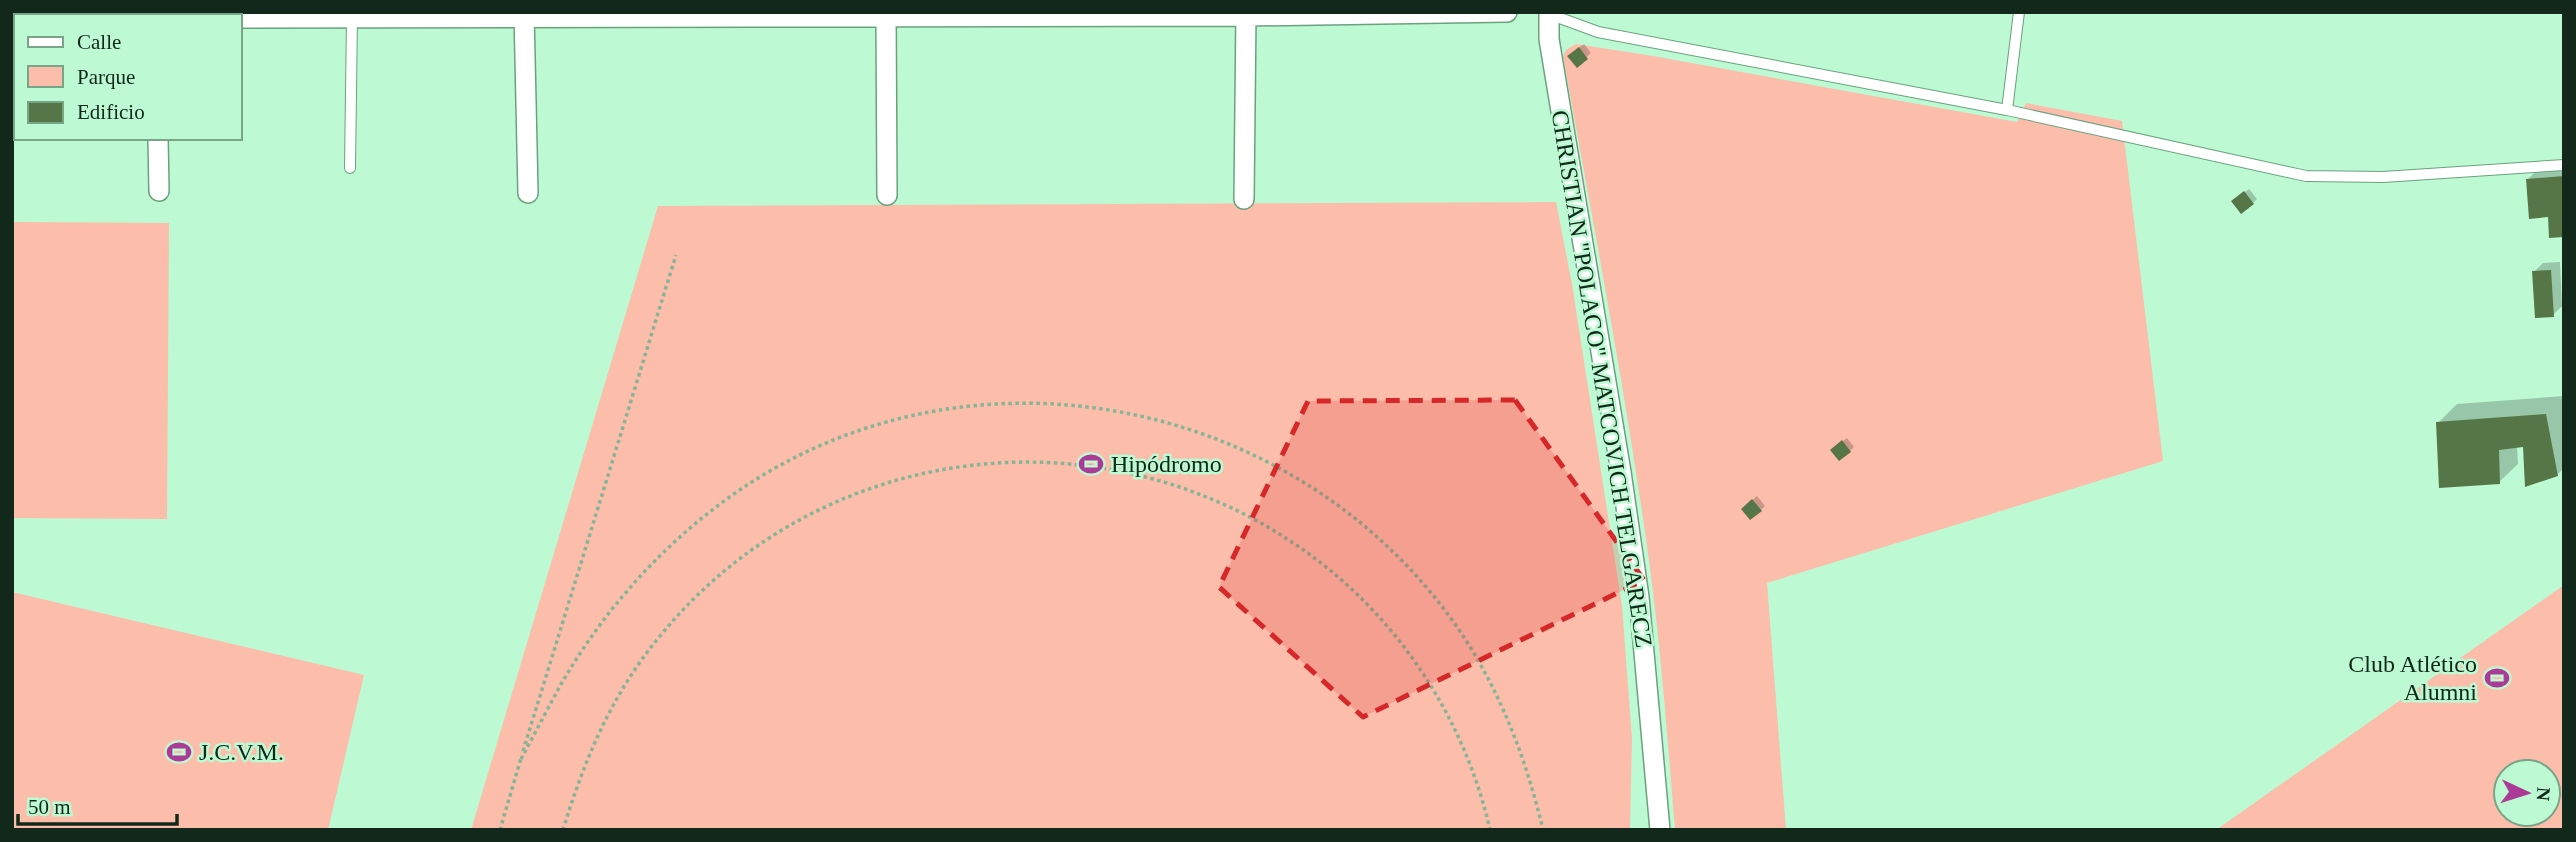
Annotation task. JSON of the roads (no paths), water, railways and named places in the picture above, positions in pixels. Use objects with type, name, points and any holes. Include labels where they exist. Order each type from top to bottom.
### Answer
[{"type":"street","points":[[242,18],[524,14],[1507,12]]},
{"type":"street","name":"CHRISTIAN \"POLACO\" MATCOVICH TELGARECZ","points":[[1543,13],[1621,472],[1639,597],[1660,830]]},
{"type":"street","points":[[524,14],[528,193]]},
{"type":"street","points":[[1244,199],[1246,14]]},
{"type":"street","points":[[886,15],[887,195]]},
{"type":"street","points":[[158,140],[159,191]]},
{"type":"lane","points":[[2007,110],[2019,12]]},
{"type":"lane","points":[[1543,13],[1598,32],[2007,110],[2306,176],[2383,177],[2564,164]]},
{"type":"lane","points":[[350,168],[352,17]]},
{"type":"place","name":"Hipódromo","points":[[1091,464]]},
{"type":"place","name":"Club Atlético Alumni","points":[[2497,678]]},
{"type":"place","name":"J.C.V.M.","points":[[179,752]]}]
